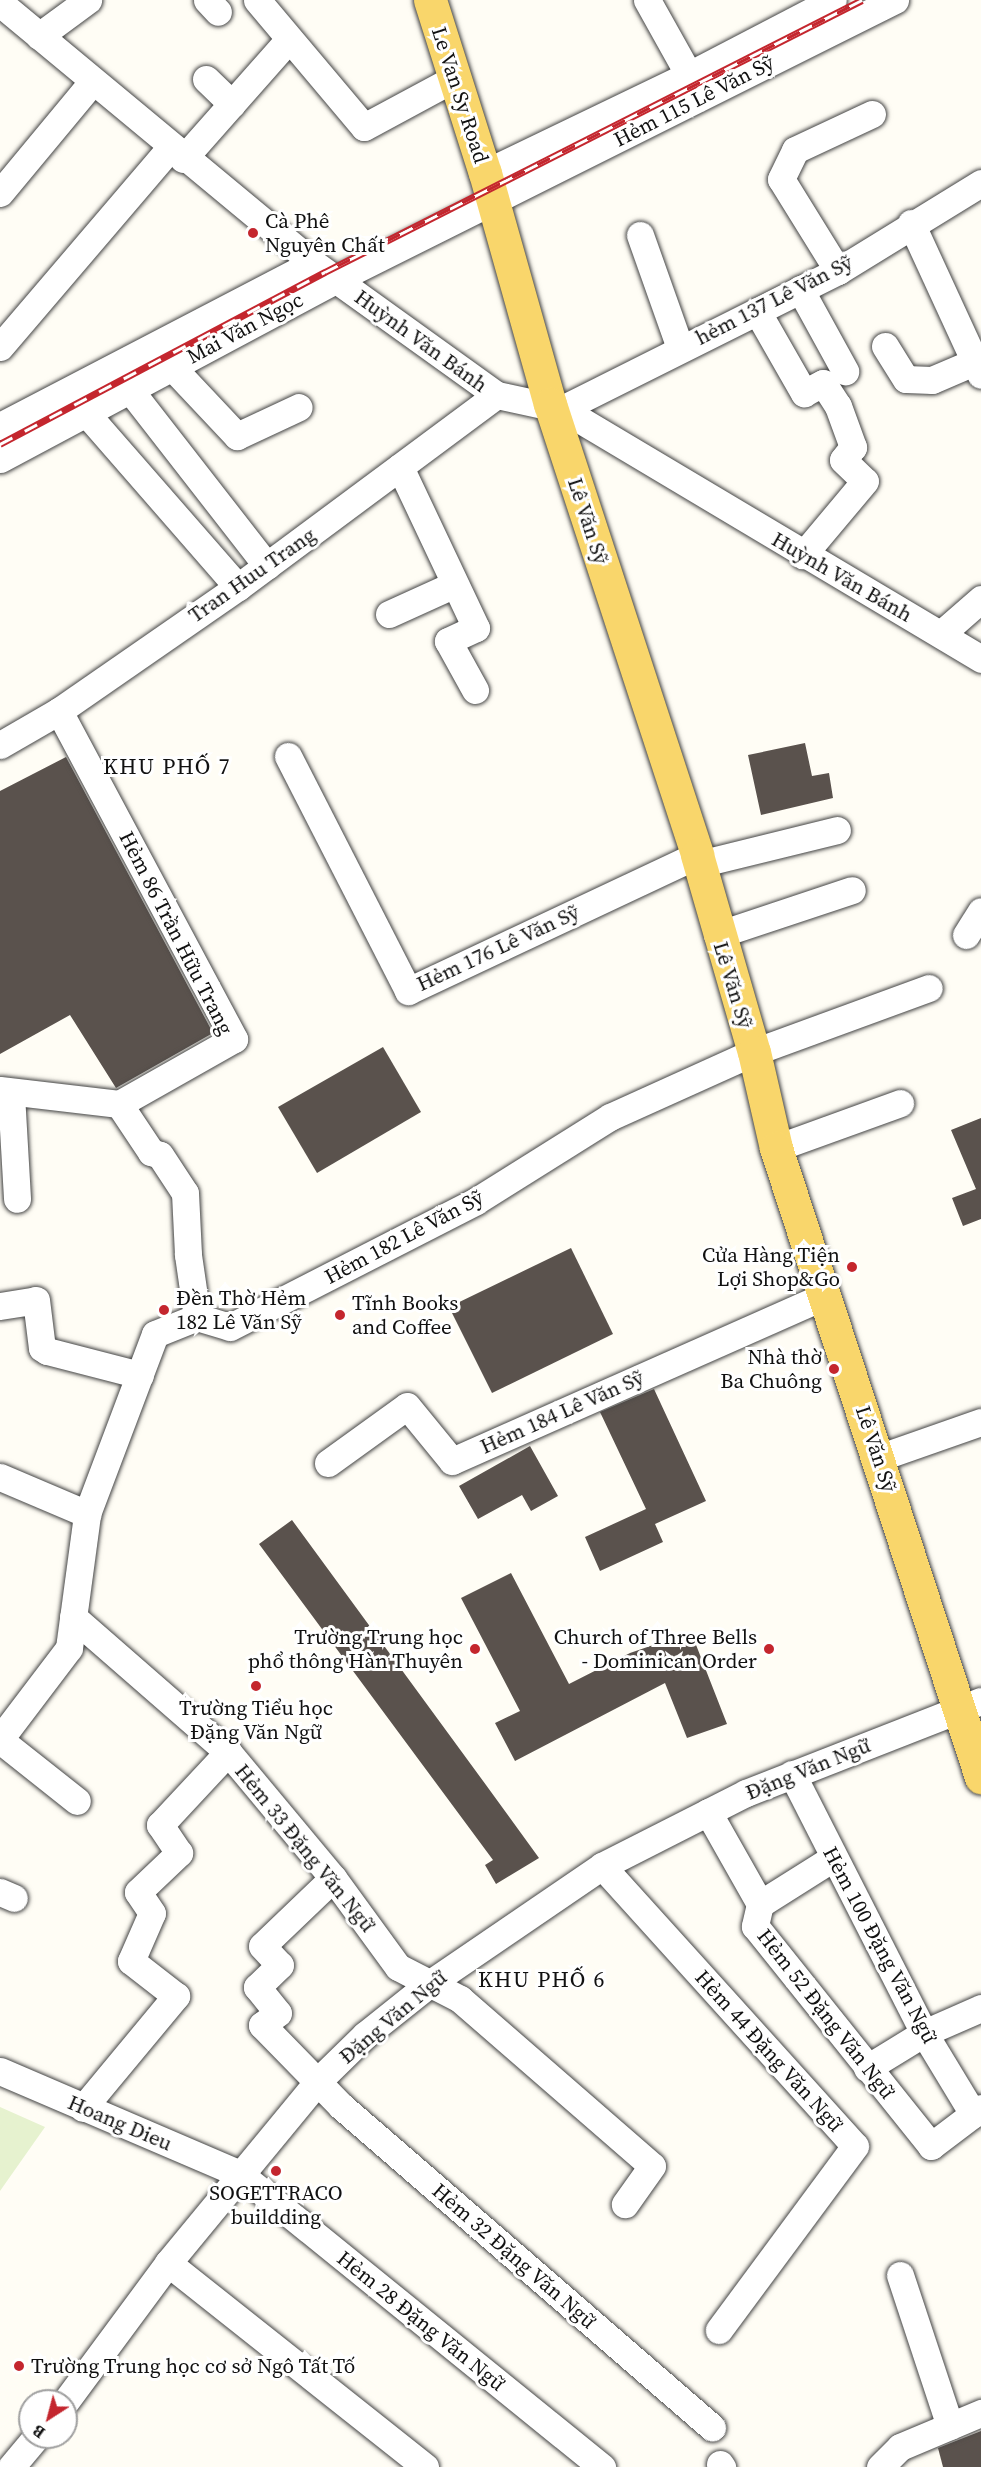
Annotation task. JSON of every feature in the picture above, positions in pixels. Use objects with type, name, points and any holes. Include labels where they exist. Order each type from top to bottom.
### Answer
[{"type":"main road","name":"Le Van Sy Road","points":[[429,0],[489,188]]},
{"type":"main road","name":"Lê Văn Sỹ","points":[[489,188],[698,860],[717,936],[753,1052],[776,1148],[878,1458],[971,1704],[981,1777]]},
{"type":"street","points":[[39,36],[88,0]]},
{"type":"street","points":[[257,0],[363,127],[454,78]]},
{"type":"street","points":[[647,0],[689,75]]},
{"type":"street","points":[[489,188],[689,75],[787,11],[833,0]]},
{"type":"street","name":"Hẻm 115 Lê Văn Sỹ","points":[[489,188],[895,0]]},
{"type":"street","name":"Huỳnh Văn Bánh","points":[[0,3],[176,153],[313,263],[497,395],[556,406],[981,659]]},
{"type":"street","points":[[0,347],[176,153],[232,104],[289,39]]},
{"type":"street","points":[[206,79],[232,104]]},
{"type":"street","points":[[2,186],[92,82]]},
{"type":"street","points":[[838,271],[781,179],[795,150],[872,114]]},
{"type":"street","name":"hẻm 137 Lê Văn Sỹ","points":[[556,406],[838,271],[911,223],[981,183]]},
{"type":"street","name":"Mai Văn Ngọc","points":[[0,459],[337,279],[489,188]]},
{"type":"street","points":[[885,345],[906,379],[932,380],[979,364],[964,345],[911,223]]},
{"type":"street","points":[[640,235],[680,348]]},
{"type":"street","name":"Mai Văn Ngọc","points":[[0,426],[313,263]]},
{"type":"street","points":[[800,289],[845,371]]},
{"type":"street","points":[[757,310],[804,393],[824,383],[838,406],[853,447],[843,460],[865,481],[804,555]]},
{"type":"street","points":[[172,367],[237,436],[299,407]]},
{"type":"street","points":[[130,390],[267,566]]},
{"type":"street","name":"Tran Huu Trang","points":[[0,745],[59,711],[238,587],[497,395]]},
{"type":"street","points":[[86,413],[238,587]]},
{"type":"street","points":[[400,467],[476,628],[448,641],[475,690]]},
{"type":"street","points":[[389,614],[456,584]]},
{"type":"street","points":[[941,634],[981,599]]},
{"type":"street","name":"Hẻm 86 Trần Hữu Trang","points":[[59,711],[234,1039],[119,1104]]},
{"type":"street","name":"Hẻm 176 Lê Văn Sỹ","points":[[288,756],[408,991],[698,860]]},
{"type":"street","points":[[698,860],[837,830]]},
{"type":"street","points":[[717,936],[852,890]]},
{"type":"street","points":[[966,935],[981,911]]},
{"type":"street","name":"Hẻm 182 Lê Văn Sỹ","points":[[197,1317],[230,1328],[476,1201],[610,1117],[753,1052],[929,988]]},
{"type":"street","points":[[17,1199],[5,1092],[119,1104],[151,1152],[160,1155],[185,1193],[197,1317],[155,1334],[87,1514],[69,1648],[0,1739],[77,1801]]},
{"type":"street","points":[[776,1148],[900,1103]]},
{"type":"street","name":"Hẻm 184 Lê Văn Sỹ","points":[[328,1463],[407,1406],[452,1461],[826,1295]]},
{"type":"street","points":[[0,1306],[36,1300],[42,1348],[47,1352],[140,1375]]},
{"type":"street","points":[[878,1458],[981,1422]]},
{"type":"street","points":[[0,1477],[87,1514]]},
{"type":"street","name":"Hẻm 33 Đặng Văn Ngữ","points":[[73,1617],[228,1752],[333,1878],[399,1967],[460,2000],[652,2166],[625,2204]]},
{"type":"street","name":"Đặng Văn Ngữ","points":[[75,2389],[168,2264],[318,2081],[365,2035],[429,1984],[602,1866],[708,1812],[792,1774],[971,1704]]},
{"type":"street","points":[[83,2108],[176,1996],[131,1961],[152,1913],[138,1892],[179,1853],[160,1825],[228,1752]]},
{"type":"street","name":"Hẻm 100 Đặng Văn Ngữ","points":[[792,1774],[924,2033],[977,2111]]},
{"type":"street","name":"Hẻm 52 Đặng Văn Ngữ","points":[[708,1812],[760,1904],[755,1926],[931,2146],[977,2111]]},
{"type":"street","points":[[760,1904],[833,1858]]},
{"type":"street","name":"Hẻm 44 Đặng Văn Ngữ","points":[[602,1866],[855,2146],[719,2330]]},
{"type":"street","name":"Hẻm 32 Đặng Văn Ngữ","points":[[333,1878],[262,1946],[280,1965],[257,1987],[279,2013],[262,2025],[350,2114],[712,2427]]},
{"type":"street","points":[[867,2068],[924,2033],[981,2008]]},
{"type":"street","name":"Hoang Dieu","points":[[0,2071],[240,2174]]},
{"type":"street","name":"Hẻm 28 Đặng Văn Ngữ","points":[[240,2174],[602,2467]]},
{"type":"street","points":[[168,2264],[418,2465]]},
{"type":"street","points":[[900,2275],[950,2426]]},
{"type":"street","points":[[880,2467],[904,2457],[950,2426],[981,2413]]},
{"type":"street","points":[[10,2467],[26,2449]]},
{"type":"green space","points":[[0,2107],[45,2127],[0,2191]]},
{"type":"building","points":[[805,743],[812,776],[829,773],[833,798],[761,815],[748,755]]},
{"type":"building","points":[[66,757],[213,1033],[116,1088],[70,1015],[0,1054],[0,791]]},
{"type":"building","points":[[383,1047],[421,1112],[317,1173],[278,1107]]},
{"type":"building","points":[[981,1118],[981,1219],[963,1226],[952,1198],[976,1189],[951,1130]]},
{"type":"building","points":[[571,1248],[613,1334],[492,1393],[449,1307]]},
{"type":"building","points":[[654,1389],[706,1501],[655,1524],[663,1542],[600,1571],[585,1537],[646,1509],[600,1412]]},
{"type":"building","points":[[530,1446],[558,1496],[531,1511],[522,1495],[478,1519],[459,1486]]},
{"type":"building","points":[[292,1520],[539,1858],[496,1884],[485,1865],[493,1860],[259,1544]]},
{"type":"building","points":[[511,1573],[569,1684],[630,1653],[691,1632],[727,1724],[687,1738],[665,1683],[515,1761],[495,1723],[520,1711],[461,1598]]},
{"type":"building","points":[[981,2431],[981,2467],[943,2467],[938,2448]]},
{"type":"railway","points":[[0,444],[325,272],[862,0]]},
{"type":"place","name":"Cà Phê Nguyên Chất","points":[[253,233]]},
{"type":"place","name":"Cửa Hàng Tiện Lợi Shop&Go","points":[[852,1267]]},
{"type":"place","name":"Đền Thờ Hẻm 182 Lê Văn Sỹ","points":[[164,1310]]},
{"type":"place","name":"Tĩnh Books and Coffee","points":[[340,1315]]},
{"type":"place","name":"Nhà thờ Ba Chuông","points":[[834,1369]]},
{"type":"place","name":"Trường Trung học phổ thông Hàn Thuyên","points":[[475,1649]]},
{"type":"place","name":"Church of Three Bells - Dominican Order","points":[[769,1649]]},
{"type":"place","name":"Trường Tiểu học Đặng Văn Ngữ","points":[[256,1686]]},
{"type":"place","name":"SOGETTRACO buildding","points":[[276,2171]]},
{"type":"place","name":"Trường Trung học cơ sở Ngô Tất Tố","points":[[19,2366]]},
{"type":"district","name":"KHU PHỐ 7","points":[[167,767]]},
{"type":"district","name":"KHU PHỐ 6","points":[[542,1980]]}]
